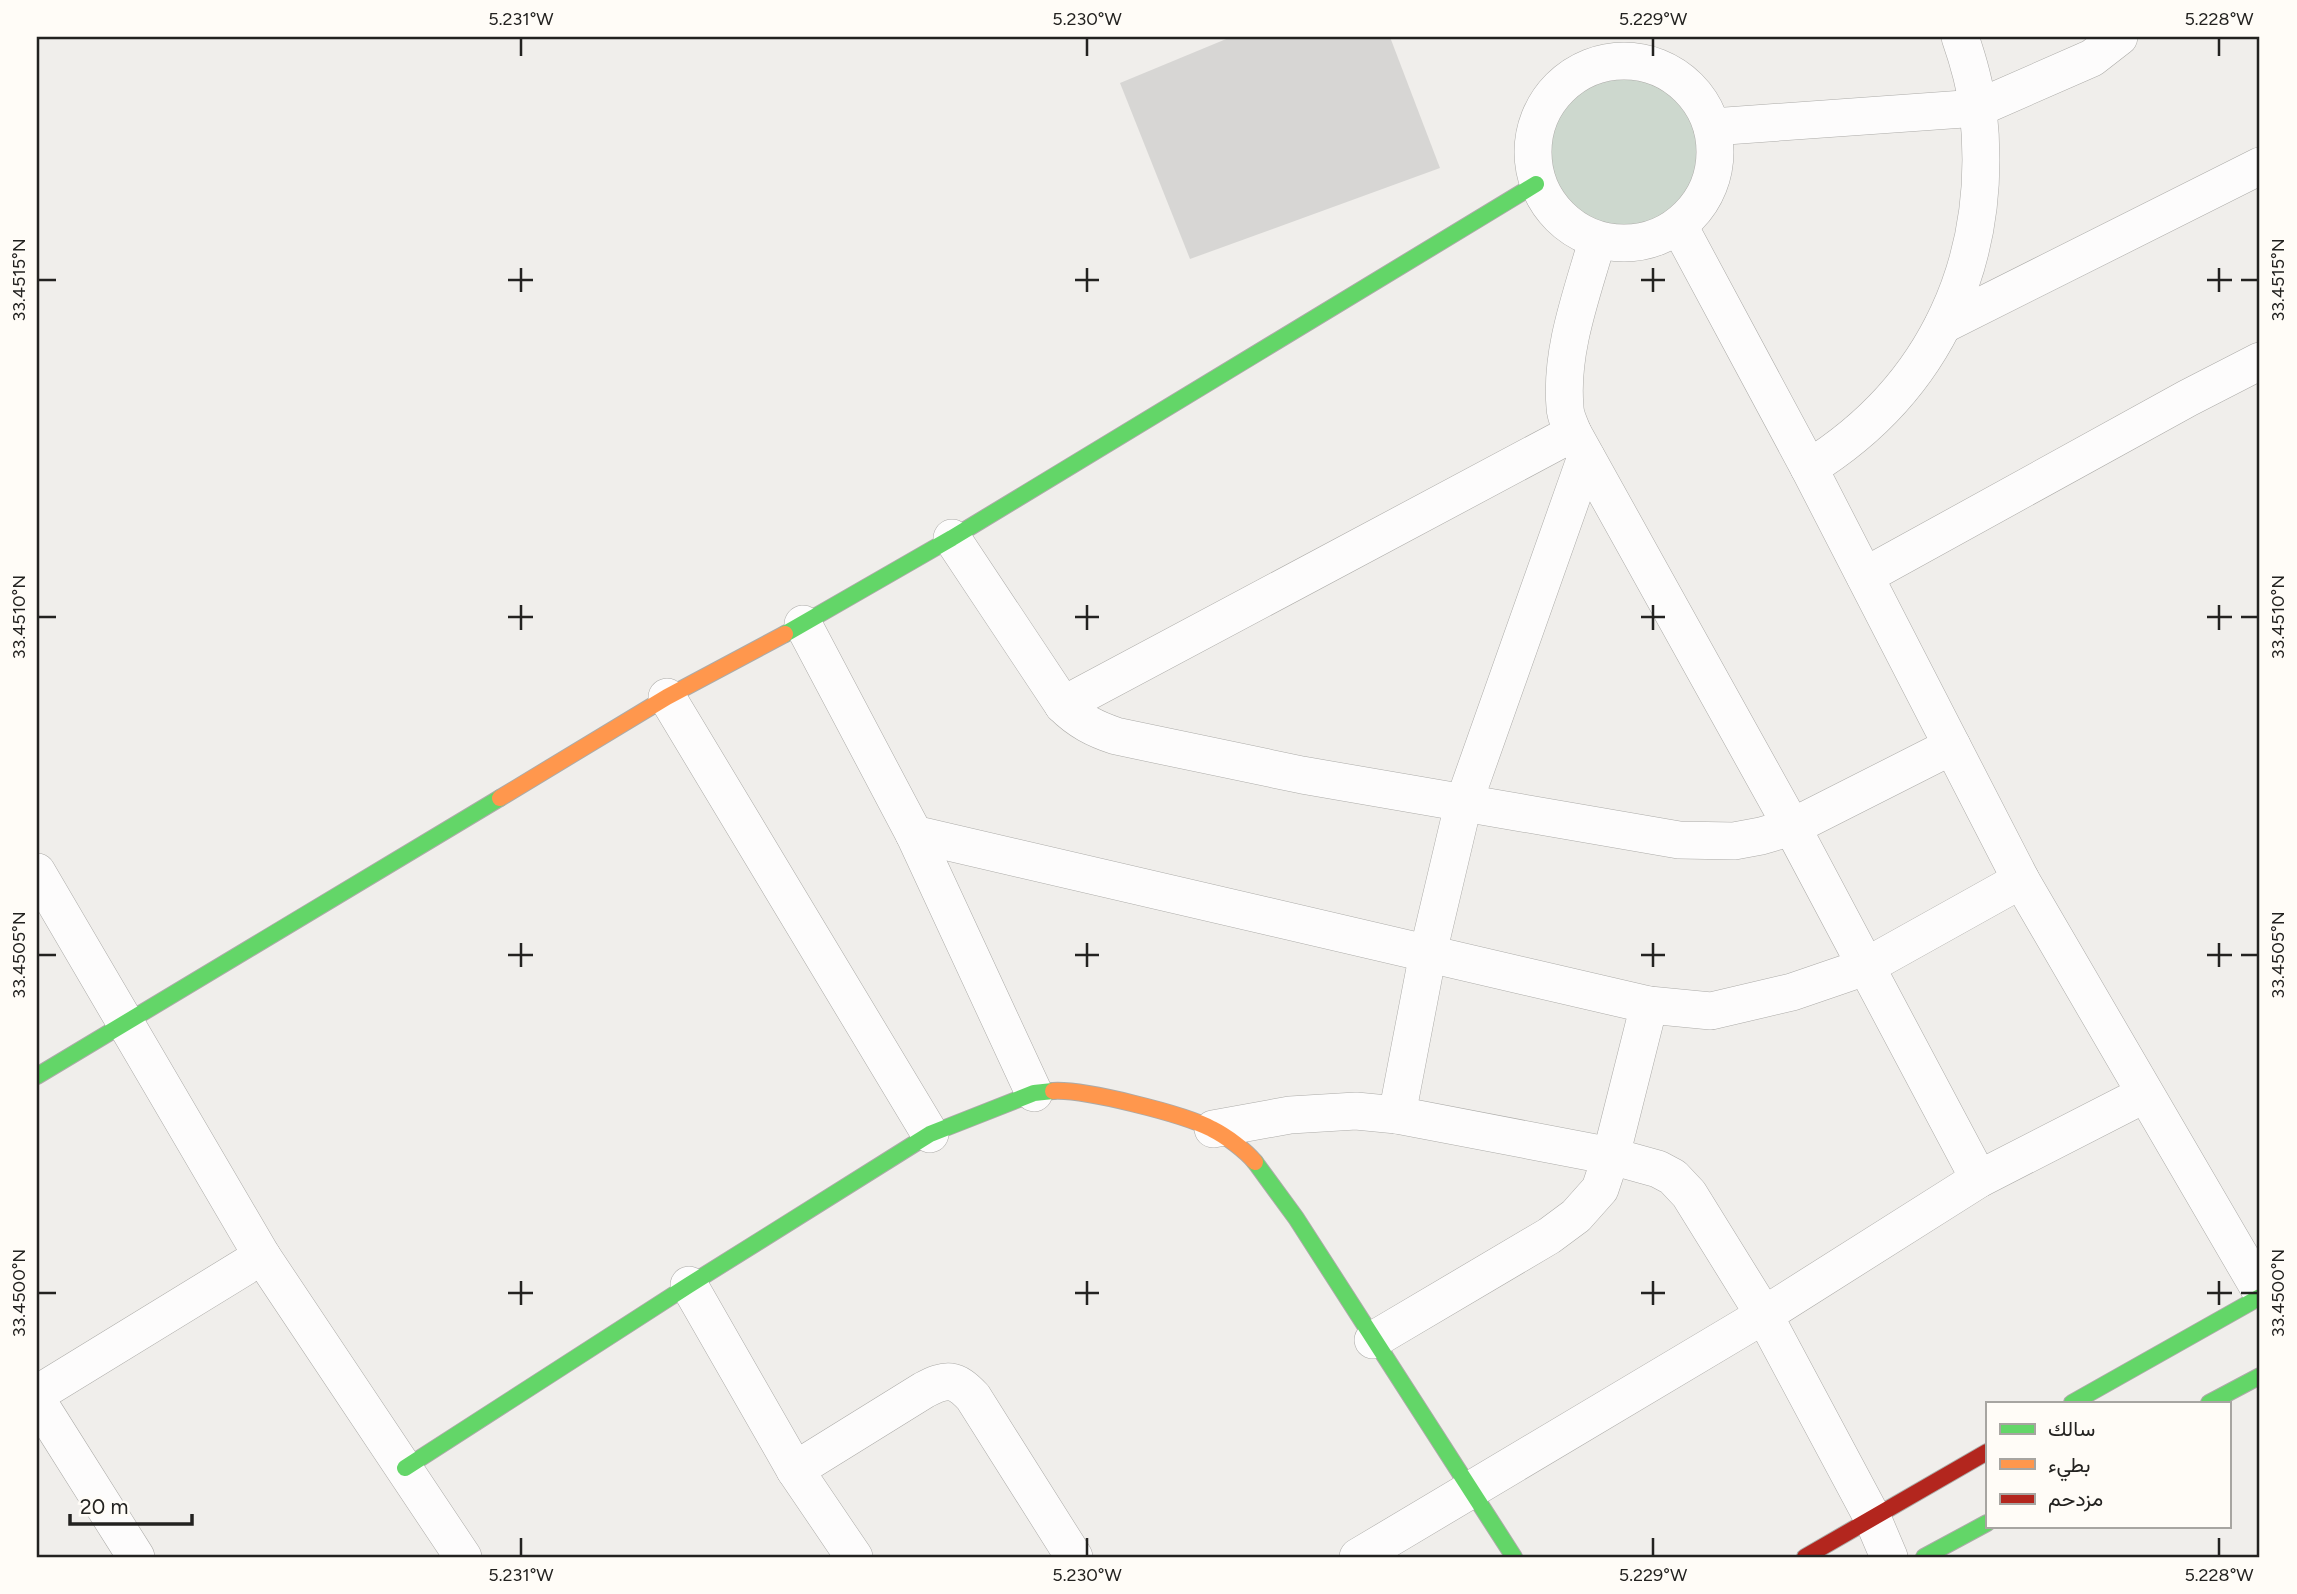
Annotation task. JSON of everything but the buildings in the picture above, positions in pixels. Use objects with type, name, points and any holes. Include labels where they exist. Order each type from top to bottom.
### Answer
[{"type":"street","points":[[1809,468],[1840,449],[1899,393],[1923,360],[1943,325],[1964,275],[1979,209],[1982,170],[1974,83],[1960,37]]},
{"type":"street","points":[[1712,127],[1978,108],[2092,58],[2119,37]]},
{"type":"street","points":[[1634,49],[1695,95],[1712,127],[1715,164],[1703,199],[1679,226],[1640,243],[1597,241],[1560,219],[1536,184],[1531,148],[1541,112],[1563,84],[1594,66],[1634,49]]},
{"type":"street","points":[[1943,325],[2260,166]]},
{"type":"street","points":[[37,1076],[667,696],[803,624],[952,538],[1536,184]]},
{"type":"street","points":[[1679,226],[1809,468],[2021,880],[2260,1290]]},
{"type":"street","points":[[1597,241],[1564,375],[1565,410],[1579,445],[1792,827],[1979,1180]]},
{"type":"street","points":[[1865,576],[2260,361]]},
{"type":"street","points":[[1063,705],[1579,445]]},
{"type":"street","points":[[1397,1115],[1428,953],[1463,805],[1579,445]]},
{"type":"street","points":[[952,538],[1063,705],[1076,718],[1095,729],[1116,736],[1302,775],[1463,805],[1679,840],[1734,841],[1792,827],[1952,746]]},
{"type":"street","points":[[803,624],[914,834],[1034,1093]]},
{"type":"street","points":[[667,696],[930,1134]]},
{"type":"street","points":[[914,834],[1649,1005],[1711,1011],[1792,992],[1866,967],[2021,880]]},
{"type":"street","points":[[37,872],[262,1256],[463,1557]]},
{"type":"street","points":[[1373,1340],[1549,1236],[1576,1216],[1601,1189],[1649,1005]]},
{"type":"street","points":[[405,1468],[930,1134],[1034,1093],[1059,1091],[1156,1109],[1213,1129],[1252,1158],[1266,1175],[1514,1557]]},
{"type":"street","points":[[1358,1557],[1764,1315],[1979,1180],[2145,1094]]},
{"type":"street","points":[[1213,1129],[1317,1112],[1356,1111],[1397,1115],[1611,1156],[1641,1163],[1673,1177],[1689,1194],[1764,1315],[1872,1517],[1889,1557]]},
{"type":"street","points":[[37,1394],[262,1256]]},
{"type":"street","points":[[689,1285],[795,1470],[854,1557]]},
{"type":"street","points":[[2074,1402],[2260,1297]]},
{"type":"street","points":[[2211,1402],[2260,1376]]},
{"type":"street","points":[[795,1470],[924,1390],[950,1381],[962,1385],[973,1397],[1074,1557]]},
{"type":"street","points":[[37,1401],[135,1557]]},
{"type":"street","points":[[1805,1557],[1986,1453]]},
{"type":"street","points":[[1924,1557],[1986,1524]]},
{"type":"shaded area","points":[[1626,79],[1656,85],[1681,102],[1698,127],[1704,157],[1698,187],[1681,212],[1656,229],[1626,235],[1596,229],[1571,212],[1554,187],[1548,157],[1554,127],[1571,102],[1596,85]]},
{"type":"traffic: fast","points":[[785,634],[952,538],[1536,184]]},
{"type":"traffic: fast","points":[[37,1076],[500,798]]},
{"type":"traffic: fast","points":[[405,1468],[930,1134],[1034,1093],[1053,1091]]},
{"type":"traffic: fast","points":[[1255,1162],[1296,1218],[1514,1557]]},
{"type":"traffic: fast","points":[[2074,1402],[2260,1297]]},
{"type":"traffic: fast","points":[[2211,1402],[2260,1376]]},
{"type":"traffic: fast","points":[[1924,1557],[1986,1524]]},
{"type":"traffic: slow","points":[[500,798],[667,697],[785,634]]},
{"type":"traffic: slow","points":[[1053,1091],[1110,1098],[1198,1123],[1229,1139],[1255,1162]]},
{"type":"traffic: jam","points":[[1805,1557],[1986,1453]]}]
